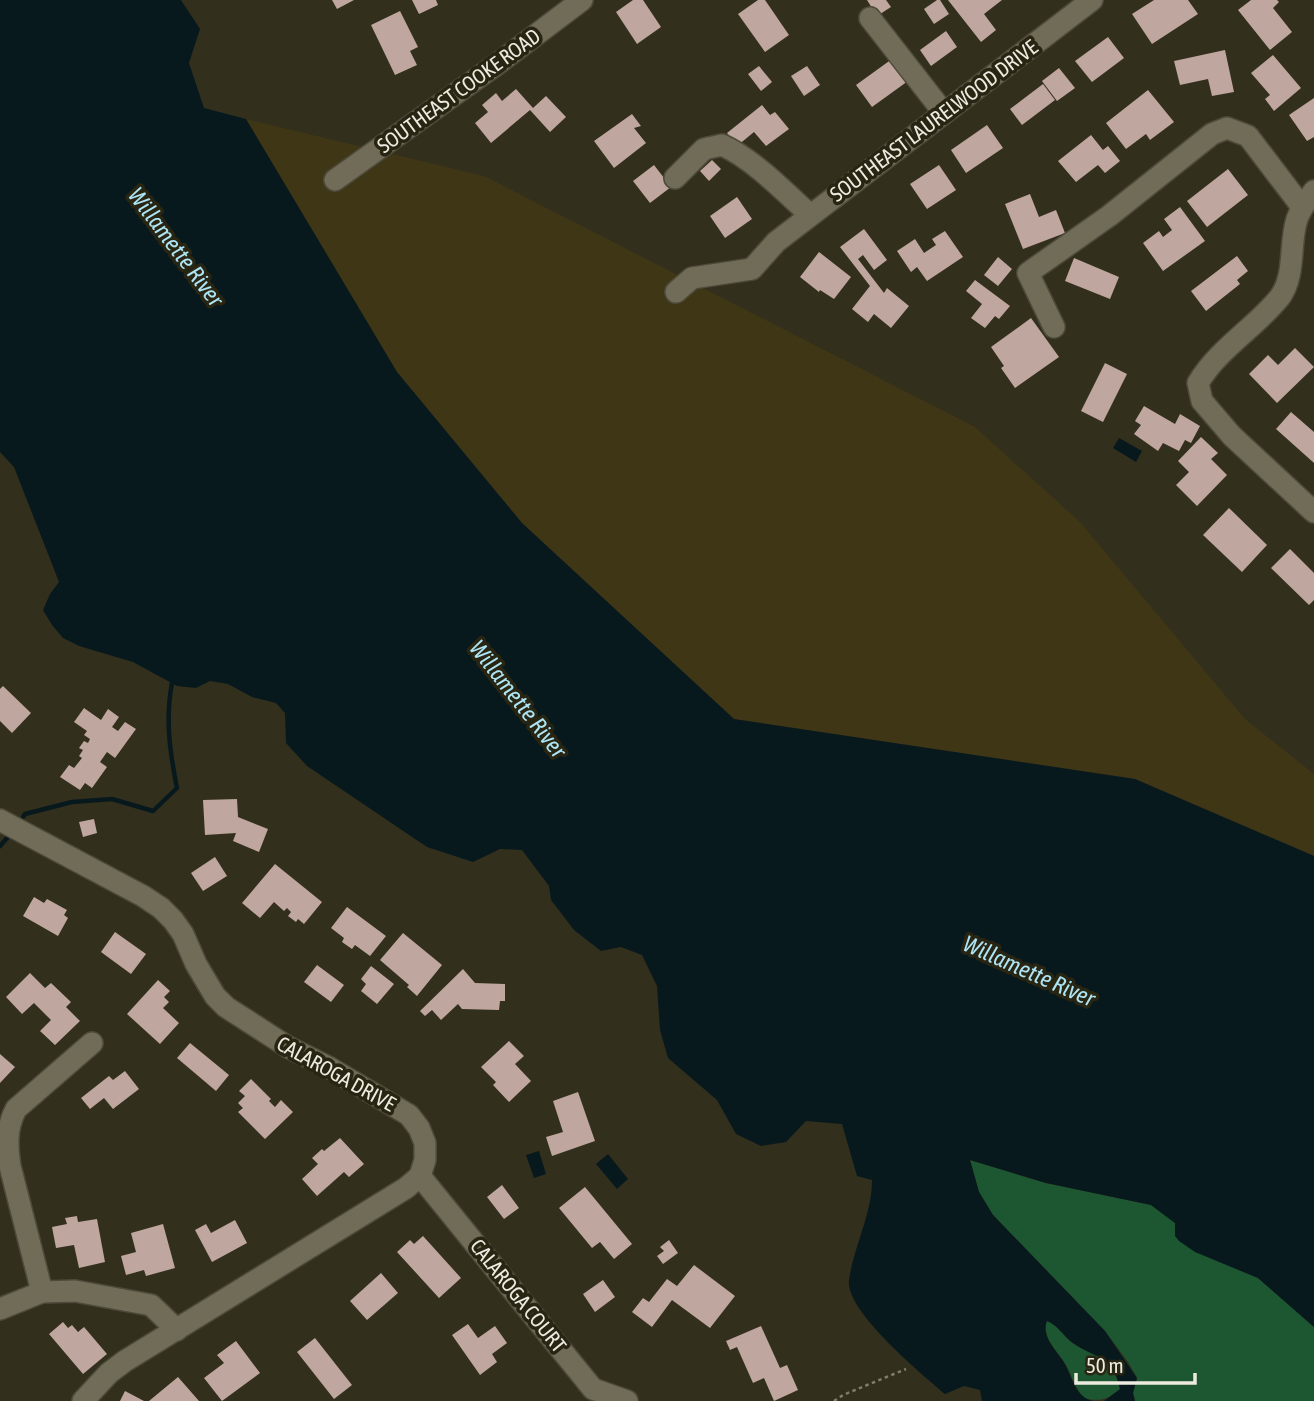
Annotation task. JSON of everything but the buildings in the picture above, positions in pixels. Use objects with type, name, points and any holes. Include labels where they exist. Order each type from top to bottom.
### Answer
[{"type":"street","name":"SOUTHEAST COOKE ROAD","points":[[335,180],[582,0]]},
{"type":"street","name":"SOUTHEAST LAURELWOOD DRIVE","points":[[676,292],[692,278],[752,269],[776,242],[810,215],[1092,0]]},
{"type":"street","points":[[870,18],[944,113]]},
{"type":"street","points":[[1054,327],[1028,273],[1109,216],[1212,134],[1227,128],[1248,136],[1308,199],[1296,221],[1289,275],[1280,297],[1209,366],[1198,383],[1202,401],[1232,436],[1314,512]]},
{"type":"street","points":[[675,178],[704,149],[722,145],[783,190],[810,215]]},
{"type":"street","name":"CALAROGA DRIVE","points":[[0,820],[161,908],[183,934],[196,964],[215,996],[226,1007],[255,1028],[409,1115],[419,1128],[425,1143],[425,1160],[420,1176]]},
{"type":"street","points":[[42,1292],[10,1166],[9,1124],[16,1110],[92,1043]]},
{"type":"street","points":[[83,1401],[109,1373],[406,1188],[420,1176]]},
{"type":"street","name":"CALAROGA COURT","points":[[420,1176],[593,1389],[626,1401]]},
{"type":"street","points":[[0,1309],[42,1292],[75,1291],[151,1305],[177,1330]]},
{"type":"path","points":[[834,1401],[842,1395],[906,1369]]},
{"type":"green space","points":[[970,1160],[1046,1183],[1151,1205],[1175,1223],[1175,1236],[1196,1252],[1258,1278],[1314,1327],[1314,1401],[1135,1401],[1133,1393],[1137,1378],[1128,1362],[1105,1331],[993,1215],[979,1192]]},
{"type":"green space","points":[[1047,1320],[1071,1342],[1107,1363],[1117,1377],[1120,1389],[1104,1399],[1085,1399],[1048,1338]]},
{"type":"sand","points":[[246,119],[484,176],[975,427],[1080,522],[1245,719],[1314,774],[1314,856],[1135,779],[734,719],[522,523],[397,372]]},
{"type":"water","name":"Willamette River","points":[[0,0],[181,0],[200,29],[189,63],[204,108],[246,119],[397,372],[522,523],[734,719],[1135,779],[1314,856],[1314,1327],[1258,1278],[1195,1252],[1179,1241],[1175,1236],[1175,1223],[1151,1205],[1046,1183],[970,1160],[979,1192],[993,1215],[1105,1331],[1137,1378],[1133,1393],[1135,1401],[1104,1401],[1120,1389],[1113,1370],[1102,1359],[1073,1343],[1047,1321],[1048,1339],[1076,1387],[1083,1396],[1093,1401],[982,1401],[980,1390],[964,1386],[945,1394],[887,1341],[859,1308],[851,1293],[849,1280],[869,1205],[872,1180],[857,1176],[842,1124],[806,1121],[786,1142],[761,1146],[736,1134],[717,1100],[668,1058],[660,1030],[657,986],[642,955],[621,947],[601,951],[574,930],[551,900],[549,886],[522,850],[500,849],[473,862],[427,847],[307,766],[286,743],[285,713],[276,703],[252,697],[228,684],[210,681],[196,688],[177,686],[133,662],[79,646],[63,638],[43,610],[59,582],[14,467],[0,452]]},
{"type":"water","points":[[1119,438],[1142,451],[1136,462],[1113,448]]},
{"type":"water","points":[[539,1151],[546,1174],[534,1178],[526,1155]]},
{"type":"water","points":[[608,1154],[628,1179],[617,1189],[596,1164]]},
{"type":"waterway","points":[[23,817],[25,814],[72,802],[112,799],[153,811],[177,788],[169,736],[172,683]]},
{"type":"waterway","points":[[0,846],[7,838]]}]
